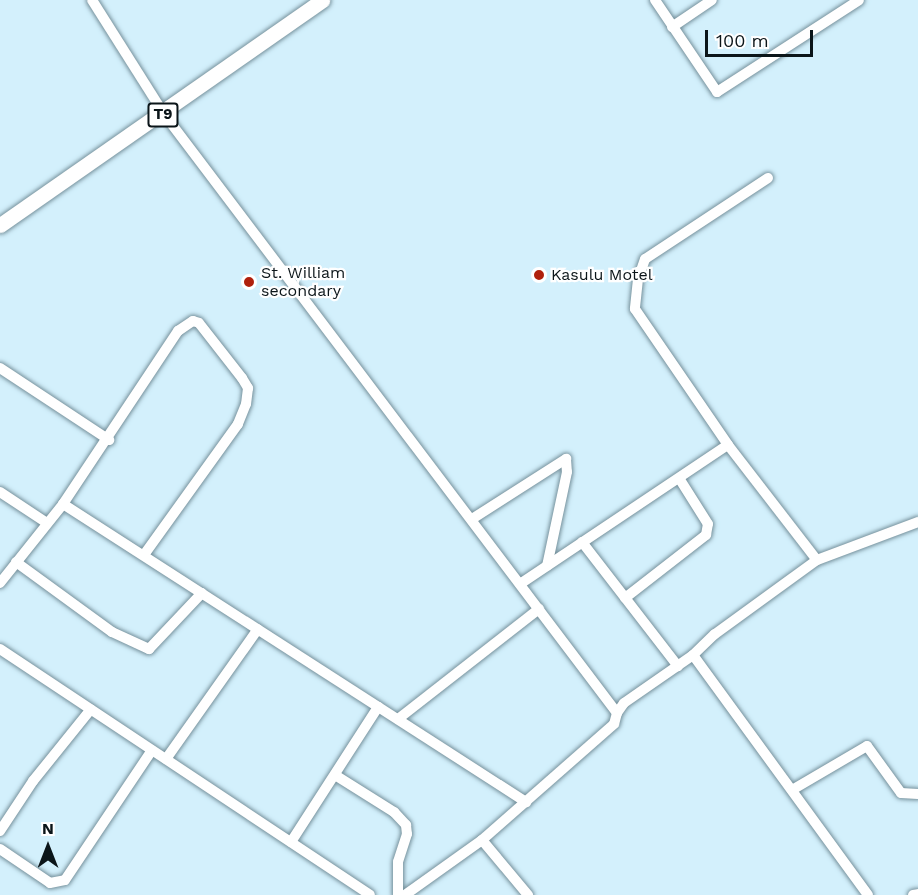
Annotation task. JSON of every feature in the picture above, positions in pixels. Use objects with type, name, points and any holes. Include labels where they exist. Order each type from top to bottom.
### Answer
[{"type":"highway","name":"T9","points":[[1,220],[164,114],[322,0]]},
{"type":"street","points":[[92,0],[164,114],[617,713]]},
{"type":"street","points":[[655,0],[717,92],[859,0]]},
{"type":"street","points":[[672,27],[712,0]]},
{"type":"street","points":[[768,178],[645,259],[638,279],[635,309],[728,445],[817,560]]},
{"type":"street","points":[[0,583],[63,504],[109,440],[178,331],[193,321],[199,323],[248,388],[238,424],[144,555]]},
{"type":"street","points":[[0,368],[109,440]]},
{"type":"street","points":[[520,584],[728,445]]},
{"type":"street","points":[[472,519],[566,459],[566,481],[547,566]]},
{"type":"street","points":[[625,598],[706,535],[708,524],[679,478]]},
{"type":"street","points":[[0,492],[47,523]]},
{"type":"street","points":[[63,504],[526,802]]},
{"type":"street","points":[[405,895],[482,840],[614,724],[617,713],[624,703],[693,655],[715,634],[817,560],[918,522]]},
{"type":"street","points":[[582,542],[678,666]]},
{"type":"street","points":[[16,562],[112,632],[149,649],[202,593]]},
{"type":"street","points":[[398,719],[539,609]]},
{"type":"street","points":[[166,759],[258,629]]},
{"type":"street","points":[[0,649],[370,895]]},
{"type":"street","points":[[693,655],[868,895]]},
{"type":"street","points":[[291,842],[378,707]]},
{"type":"street","points":[[0,831],[33,781],[91,709]]},
{"type":"street","points":[[792,790],[867,746],[901,793],[918,794]]},
{"type":"street","points":[[0,849],[50,883],[65,880],[152,750]]},
{"type":"street","points":[[335,775],[394,812],[406,825],[407,834],[398,862],[398,895]]},
{"type":"street","points":[[482,840],[528,895]]},
{"type":"street","points":[[913,895],[918,894]]},
{"type":"place","name":"Kasulu Motel","points":[[539,275]]},
{"type":"place","name":"St. William secondary","points":[[249,282]]}]
